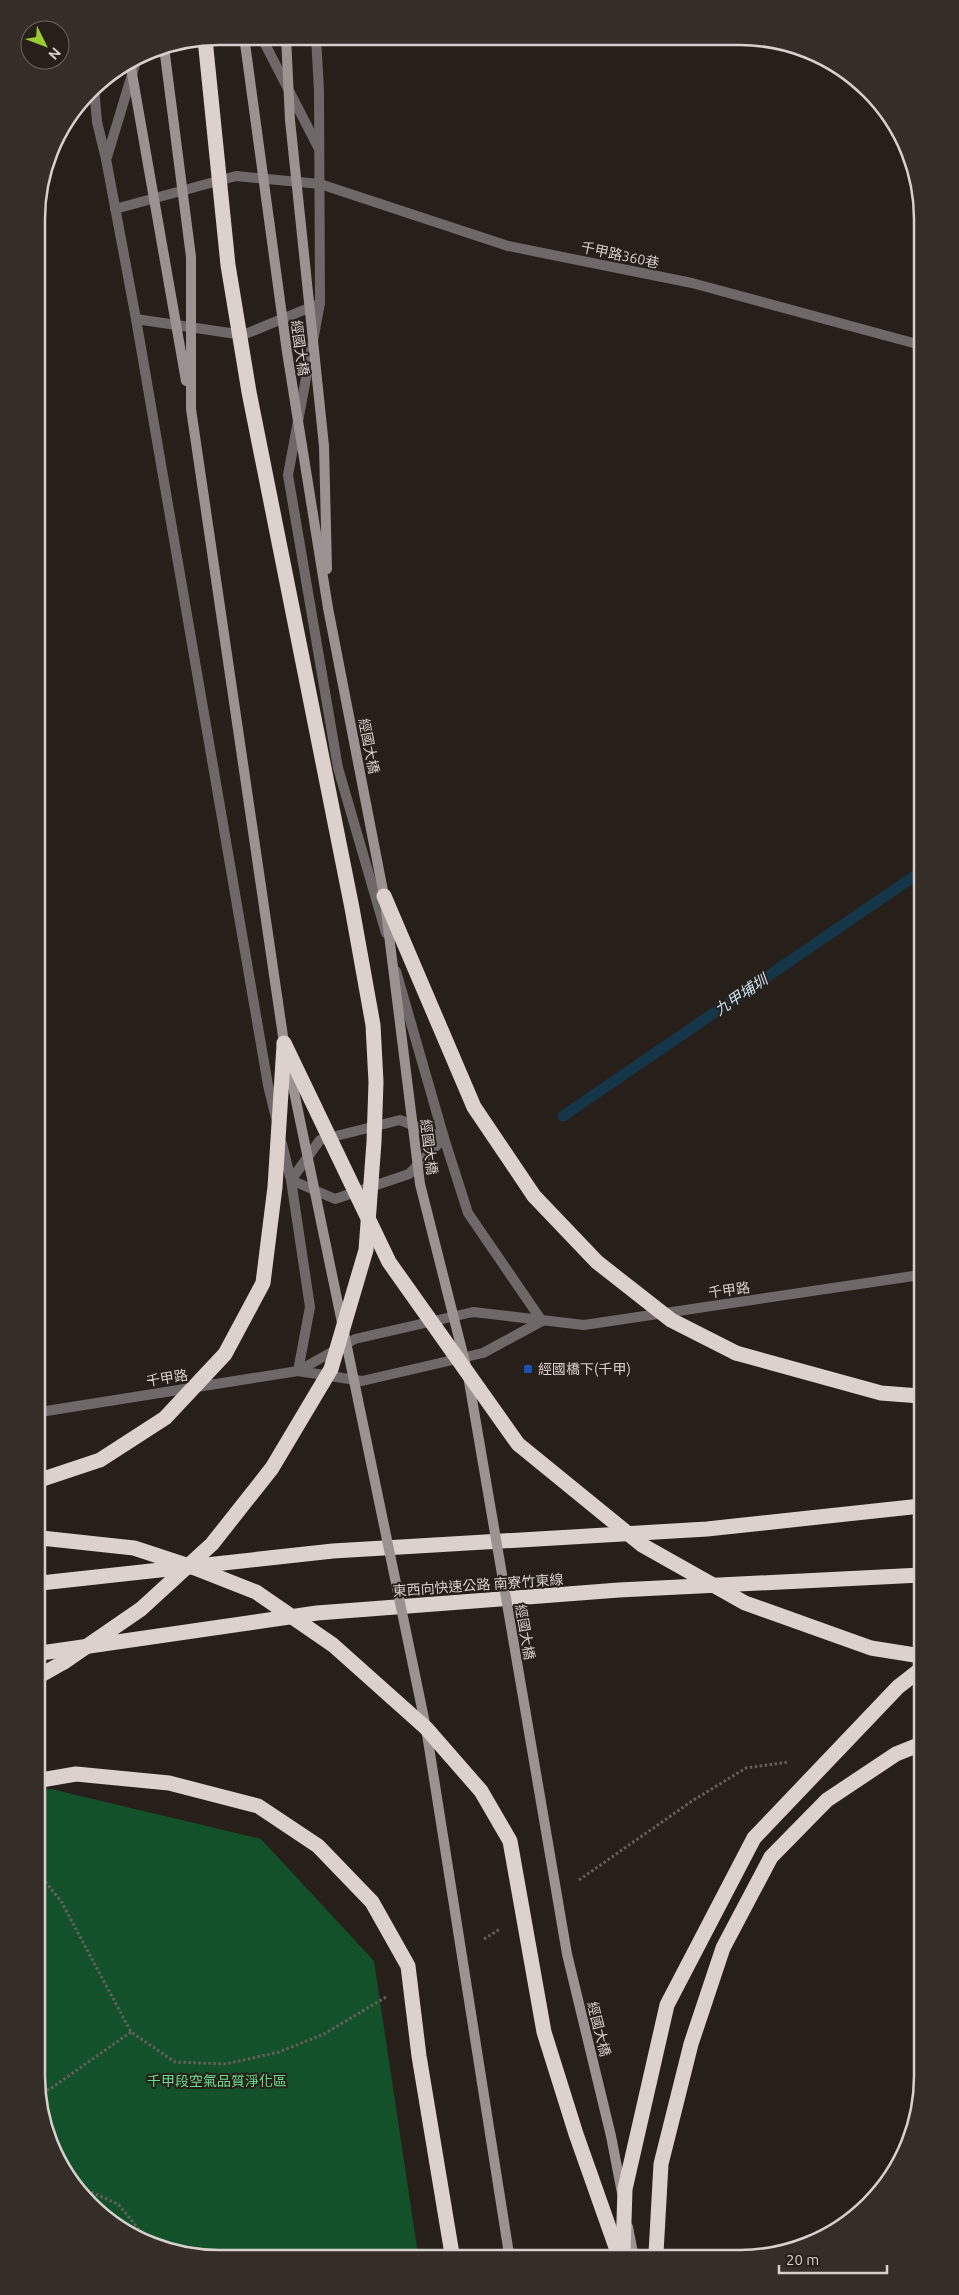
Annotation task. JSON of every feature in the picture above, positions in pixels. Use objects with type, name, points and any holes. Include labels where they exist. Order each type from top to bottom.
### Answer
[{"type":"highway","points":[[45,1673],[64,1662],[141,1608],[212,1544],[272,1468],[331,1369],[366,1250],[374,1142],[376,1082],[373,1025],[352,908],[248,392],[228,265],[206,45]]},
{"type":"highway","points":[[384,896],[474,1107],[534,1196],[597,1262],[671,1320],[736,1353],[881,1393],[914,1396]]},
{"type":"highway","points":[[284,1044],[389,1262],[518,1444],[642,1545],[745,1603],[871,1648],[914,1655]]},
{"type":"highway","points":[[45,1478],[100,1460],[165,1418],[225,1354],[263,1283],[275,1187],[284,1044]]},
{"type":"highway","points":[[45,1583],[333,1551],[707,1529],[914,1507]]},
{"type":"highway","points":[[45,1538],[134,1548],[195,1568],[256,1592],[332,1645],[426,1728],[481,1791],[510,1841],[544,2032],[576,2134],[617,2250]]},
{"type":"highway","name":"東西向快速公路 南寮竹東線","points":[[45,1652],[317,1613],[619,1590],[914,1575]]},
{"type":"highway","points":[[623,2250],[625,2189],[667,2005],[754,1838],[898,1687],[914,1674]]},
{"type":"highway","points":[[656,2250],[661,2164],[691,2044],[723,1948],[771,1857],[827,1800],[896,1754],[914,1747]]},
{"type":"highway","points":[[45,1779],[76,1774],[169,1783],[258,1806],[318,1846],[372,1902],[408,1966],[419,2056],[451,2250]]},
{"type":"main road","name":"經國大橋","points":[[245,45],[287,352],[328,608],[384,896],[420,1184],[467,1370],[567,1954],[611,2136],[632,2250]]},
{"type":"main road","points":[[286,45],[290,120],[324,446],[328,608]]},
{"type":"main road","points":[[165,54],[191,257],[191,409]]},
{"type":"main road","points":[[131,69],[191,409],[284,1044],[426,1728],[509,2250]]},
{"type":"street","points":[[267,45],[319,149]]},
{"type":"street","points":[[316,45],[319,91],[320,303],[288,475],[338,768],[444,1138],[468,1213],[542,1321]]},
{"type":"street","points":[[106,158],[134,67]]},
{"type":"street","points":[[95,97],[97,122],[106,158],[136,319],[268,1085],[290,1180],[310,1307],[298,1371]]},
{"type":"street","name":"千甲路360巷","points":[[115,209],[236,176],[320,184],[508,246],[692,283],[914,343]]},
{"type":"street","points":[[136,319],[243,335],[320,303]]},
{"type":"street","points":[[290,1180],[320,1140],[400,1120],[444,1138]]},
{"type":"street","points":[[290,1180],[335,1199],[409,1174],[444,1138]]},
{"type":"street","name":"千甲路","points":[[298,1371],[355,1339],[473,1312],[584,1325],[914,1276]]},
{"type":"street","name":"千甲路","points":[[45,1411],[298,1371],[362,1381],[483,1354],[542,1321]]},
{"type":"path","points":[[46,2091],[131,2032]]},
{"type":"path","points":[[89,2191],[118,2204],[141,2231]]},
{"type":"green space","name":"千甲段空氣品質淨化區","points":[[51,1789],[261,1839],[374,1961],[417,2250],[219,2250],[185,2247],[163,2241],[132,2227],[96,2199],[81,2182],[68,2163],[58,2143],[46,2099],[45,1790]]},
{"type":"waterway","name":"九甲埔圳","points":[[563,1116],[914,876]]},
{"type":"place","name":"經國橋下(千甲)","points":[[528,1369]]}]
